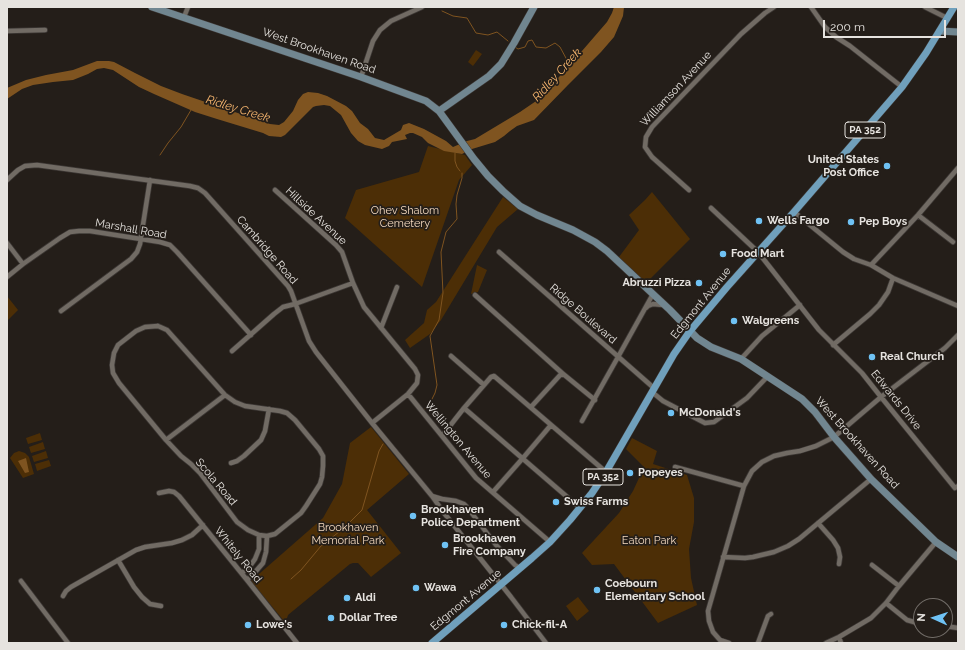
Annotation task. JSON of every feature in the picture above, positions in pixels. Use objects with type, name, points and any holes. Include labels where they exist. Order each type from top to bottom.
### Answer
[{"type":"main road","name":"Edgmont Avenue","points":[[432,643],[550,542],[580,508],[606,472],[674,354],[690,331],[902,87],[940,31],[954,7]]},
{"type":"street","name":"West Brookhaven Road","points":[[152,7],[361,77],[426,101],[439,111],[469,153],[488,176],[520,206],[573,230],[595,242],[665,305],[697,338],[706,345],[740,359],[802,399],[815,412],[834,437],[871,479],[936,542],[958,557]]},
{"type":"street","points":[[184,18],[188,7]]},
{"type":"street","points":[[361,77],[373,41],[380,30],[391,21],[422,7]]},
{"type":"street","points":[[439,111],[489,76],[501,64],[534,7]]},
{"type":"street","name":"Williamson Avenue","points":[[689,190],[652,157],[645,147],[646,137],[652,127],[741,34],[774,7]]},
{"type":"street","points":[[811,7],[825,27],[836,38],[850,46],[902,87]]},
{"type":"street","points":[[925,7],[947,18]]},
{"type":"street","points":[[7,31],[45,30]]},
{"type":"street","points":[[940,31],[958,32]]},
{"type":"street","name":"Cambridge Road","points":[[7,180],[25,166],[33,164],[194,186],[205,193],[283,280],[291,291],[309,341],[316,352],[432,496],[546,643]]},
{"type":"street","points":[[871,265],[918,215],[958,168]]},
{"type":"street","points":[[61,311],[135,256],[139,249],[141,240],[150,180]]},
{"type":"street","name":"Hillside Avenue","points":[[275,190],[340,249],[364,307],[417,372],[417,383],[408,394]]},
{"type":"street","name":"Edwards Drive","points":[[711,208],[758,252],[819,330],[862,372],[881,397],[957,487]]},
{"type":"street","points":[[794,212],[843,252],[854,259],[871,265],[893,278],[958,306]]},
{"type":"street","points":[[918,215],[953,242]]},
{"type":"street","name":"Marshall Road","points":[[7,277],[23,264],[70,232],[90,231],[166,243],[174,248],[250,335]]},
{"type":"street","points":[[7,243],[23,264]]},
{"type":"street","name":"Ridge Boulevard","points":[[499,252],[618,357],[663,401],[705,424],[714,422],[747,398],[768,376]]},
{"type":"street","points":[[833,345],[879,305],[888,292],[893,278]]},
{"type":"street","points":[[232,350],[283,307],[296,304],[353,283]]},
{"type":"street","points":[[381,328],[397,287]]},
{"type":"street","points":[[582,421],[653,294]]},
{"type":"street","points":[[476,296],[595,400]]},
{"type":"street","points":[[644,309],[653,304],[665,305]]},
{"type":"street","points":[[740,359],[762,336],[800,305]]},
{"type":"street","name":"Scola Road","points":[[225,395],[167,330],[158,326],[145,326],[136,331],[118,344],[114,353],[112,365],[113,373],[119,383],[166,440],[200,473],[237,522],[259,536]]},
{"type":"street","points":[[729,643],[720,640],[713,632],[709,621],[708,611],[744,486],[752,471],[762,462],[774,456],[816,446],[834,437],[881,397],[945,348],[958,335]]},
{"type":"street","points":[[451,356],[484,385]]},
{"type":"street","points":[[531,407],[562,372]]},
{"type":"street","points":[[442,436],[464,408],[491,377],[494,376],[606,472]]},
{"type":"street","points":[[372,423],[408,394]]},
{"type":"street","name":"Wellington Avenue","points":[[408,394],[476,478],[550,542]]},
{"type":"street","points":[[166,440],[225,395],[235,402],[245,406],[269,409],[290,415],[296,420],[319,449],[322,456],[323,466],[320,484],[301,513],[275,534],[259,536],[259,549],[255,559],[242,573]]},
{"type":"street","points":[[464,408],[580,508]]},
{"type":"street","points":[[231,462],[237,461],[244,456],[261,440],[265,430],[269,409]]},
{"type":"street","points":[[493,492],[551,424]]},
{"type":"street","points":[[674,467],[744,486]]},
{"type":"street","points":[[723,557],[745,558],[774,552],[788,546],[799,539],[871,479]]},
{"type":"street","name":"Whitely Road","points":[[159,493],[169,491],[177,494],[297,643]]},
{"type":"street","points":[[432,496],[456,501],[467,506],[496,545],[515,565],[522,567]]},
{"type":"street","points":[[818,523],[838,548],[840,557],[839,564]]},
{"type":"street","points":[[63,596],[71,587],[136,550],[182,540],[192,535],[203,525]]},
{"type":"street","points":[[247,580],[263,563],[266,552],[267,536]]},
{"type":"street","points":[[826,643],[839,638],[871,618],[886,603],[936,542]]},
{"type":"street","points":[[118,560],[134,587],[142,597],[150,604],[161,606]]},
{"type":"street","points":[[872,565],[899,586]]},
{"type":"street","points":[[21,582],[68,643]]},
{"type":"street","points":[[886,603],[908,620],[913,622]]},
{"type":"street","points":[[758,643],[765,622],[771,614]]},
{"type":"street","points":[[839,638],[841,643]]},
{"type":"green space","points":[[476,50],[482,54],[473,66],[468,62]]},
{"type":"green space","name":"Ohev Shalom Cemetery","points":[[428,146],[465,155],[472,165],[459,180],[422,287],[345,218],[356,190],[419,172]]},
{"type":"green space","points":[[652,192],[690,239],[646,283],[619,257],[639,230],[629,215]]},
{"type":"green space","points":[[503,197],[518,209],[497,227],[441,320],[430,334],[410,348],[405,340],[424,323],[427,310],[436,302]]},
{"type":"green space","points":[[477,265],[487,270],[478,292],[471,294]]},
{"type":"green space","points":[[7,296],[18,310],[7,321]]},
{"type":"green space","name":"Brookhaven Memorial Park","points":[[371,427],[409,474],[367,510],[401,553],[371,577],[358,563],[350,564],[288,615],[284,621],[251,581],[323,518],[342,484],[350,443]]},
{"type":"green space","points":[[40,433],[42,440],[28,444],[26,438]]},
{"type":"green space","name":"Eaton Park","points":[[632,438],[657,451],[653,464],[687,475],[694,498],[694,522],[689,549],[691,578],[697,605],[658,623],[614,564],[592,565],[582,553],[619,513],[633,491],[644,467],[626,449]]},
{"type":"green space","points":[[43,442],[45,449],[31,453],[29,447]]},
{"type":"green space","points":[[19,451],[25,453],[29,457],[34,474],[23,478],[10,458],[14,453]]},
{"type":"green space","points":[[46,451],[48,458],[34,462],[32,456]]},
{"type":"green space","points":[[49,460],[51,466],[37,471],[35,464]]},
{"type":"green space","points":[[578,597],[589,611],[577,621],[566,606]]},
{"type":"shaded area","points":[[614,7],[624,7],[623,16],[614,37],[534,120],[517,126],[495,142],[472,149],[462,154],[444,151],[413,133],[405,135],[407,139],[392,142],[389,146],[382,149],[365,145],[358,141],[351,133],[341,115],[330,106],[324,105],[313,107],[285,135],[281,137],[269,136],[195,112],[139,87],[113,70],[104,68],[97,69],[73,80],[33,85],[22,89],[7,99],[7,88],[26,80],[73,70],[97,61],[109,61],[114,62],[161,86],[270,124],[279,125],[284,122],[293,111],[298,100],[303,94],[308,92],[318,93],[346,106],[375,138],[384,140],[401,130],[403,125],[409,123],[446,141],[453,147],[475,139],[542,97],[607,22]]},
{"type":"shaded area","points":[[26,458],[29,472],[25,473],[18,461]]},
{"type":"waterway","points":[[442,11],[453,16],[467,18],[476,33],[488,35],[497,32],[508,41]]},
{"type":"waterway","name":"Ridley Creek","points":[[515,47],[518,49],[525,47],[528,41],[532,40],[536,47],[546,48],[555,43],[560,47],[567,60],[573,63]]},
{"type":"waterway","points":[[160,155],[181,127],[191,110]]},
{"type":"waterway","points":[[455,153],[455,161],[460,171]]},
{"type":"waterway","points":[[425,409],[432,399],[437,385],[430,336],[439,320],[443,293],[441,252],[446,232],[457,219],[456,204],[462,173]]},
{"type":"waterway","points":[[291,579],[301,570],[321,546],[344,528],[362,510],[379,451],[383,444]]},
{"type":"place","name":"United States Post Office","points":[[887,166]]},
{"type":"place","name":"Wells Fargo","points":[[759,221]]},
{"type":"place","name":"Pep Boys","points":[[851,222]]},
{"type":"place","name":"Food Mart","points":[[723,254]]},
{"type":"place","name":"Abruzzi Pizza","points":[[699,283]]},
{"type":"place","name":"Walgreens","points":[[734,321]]},
{"type":"place","name":"Real Church","points":[[872,357]]},
{"type":"place","name":"McDonald's","points":[[671,413]]},
{"type":"place","name":"Popeyes","points":[[630,473]]},
{"type":"place","name":"Swiss Farms","points":[[556,502]]},
{"type":"place","name":"Brookhaven Police Department","points":[[413,516]]},
{"type":"place","name":"Brookhaven Fire Company","points":[[445,545]]},
{"type":"place","name":"Wawa","points":[[416,588]]},
{"type":"place","name":"Coebourn Elementary School","points":[[597,590]]},
{"type":"place","name":"Aldi","points":[[347,598]]},
{"type":"place","name":"Dollar Tree","points":[[331,618]]},
{"type":"place","name":"Lowe's","points":[[248,625]]},
{"type":"place","name":"Chick-fil-A","points":[[504,625]]}]
